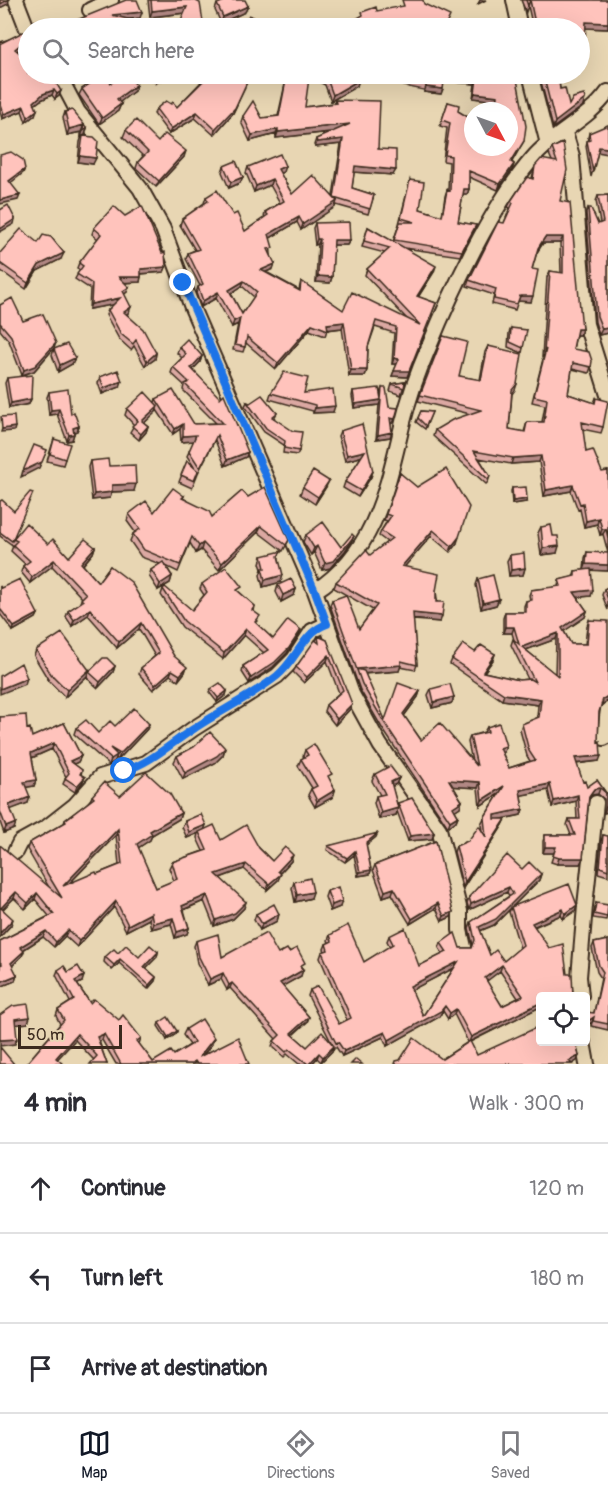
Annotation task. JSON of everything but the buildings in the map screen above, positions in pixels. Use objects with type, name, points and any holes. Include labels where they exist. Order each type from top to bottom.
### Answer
[{"type":"street","points":[[16,0],[23,18]]},
{"type":"street","points":[[90,10],[111,0]]},
{"type":"street","points":[[514,0],[518,18]]},
{"type":"street","points":[[63,84],[78,112],[141,188],[163,229],[193,310],[315,591],[343,674],[363,716],[439,829],[460,911],[460,930],[464,947]]},
{"type":"street","points":[[533,84],[548,144]]},
{"type":"street","points":[[315,591],[342,567],[370,533],[388,482],[409,400],[438,327],[493,216],[515,181],[548,144],[590,113],[608,92]]},
{"type":"street","points":[[565,133],[572,156],[586,324],[608,395]]},
{"type":"street","points":[[15,852],[20,842],[47,827],[75,805],[100,777],[146,763],[193,729],[277,676],[294,659],[312,631],[327,624]]},
{"type":"street","points":[[604,738],[608,710]]},
{"type":"street","points":[[581,992],[579,977],[596,803]]},
{"type":"street","points":[[584,1046],[587,1064]]},
{"type":"route","points":[[124,771],[146,763],[193,729],[277,676],[294,659],[312,631],[327,624],[183,283]]}]
